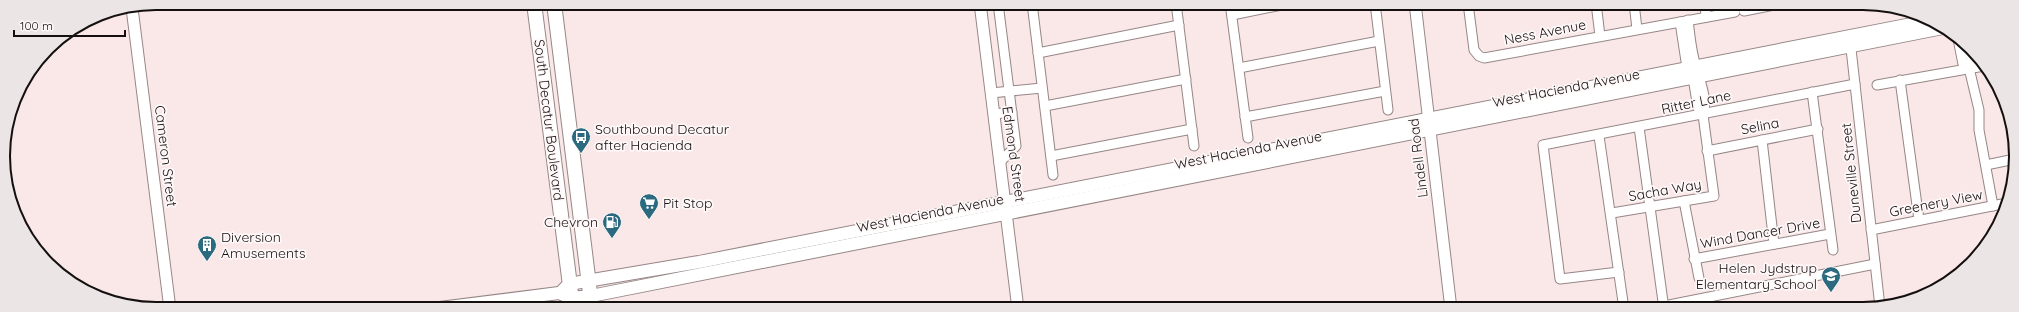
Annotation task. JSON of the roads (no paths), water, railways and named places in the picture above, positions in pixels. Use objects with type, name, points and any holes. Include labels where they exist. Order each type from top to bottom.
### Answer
[{"type":"main road","name":"South Decatur Boulevard","points":[[535,10],[568,296]]},
{"type":"main road","name":"South Decatur Boulevard","points":[[555,10],[590,295]]},
{"type":"main road","name":"West Hacienda Avenue","points":[[505,302],[590,295],[700,268],[1850,41],[1922,22]]},
{"type":"main road","name":"West Hacienda Avenue","points":[[1850,41],[1935,29]]},
{"type":"street","name":"Edmond Street","points":[[981,10],[1017,302]]},
{"type":"street","points":[[999,10],[1016,146],[999,163]]},
{"type":"street","points":[[1033,10],[1053,175]]},
{"type":"street","points":[[1177,10],[1194,146]]},
{"type":"street","points":[[1231,10],[1248,138]]},
{"type":"street","points":[[1232,16],[1260,10]]},
{"type":"street","points":[[1376,10],[1388,110]]},
{"type":"street","name":"Lindell Road","points":[[1416,10],[1450,302]]},
{"type":"street","name":"Ness Avenue","points":[[1469,10],[1474,50],[1479,56],[1484,58],[1637,29],[1749,10]]},
{"type":"street","points":[[1597,10],[1600,36]]},
{"type":"street","points":[[1635,10],[1637,29]]},
{"type":"street","points":[[1706,10],[1706,17]]},
{"type":"street","name":"Cameron Street","points":[[133,12],[169,302]]},
{"type":"street","name":"Sacha Way","points":[[1612,213],[1714,196],[1702,115],[1698,108],[1694,72],[1684,21]]},
{"type":"street","points":[[1038,53],[1179,26]]},
{"type":"street","points":[[1239,68],[1379,41]]},
{"type":"street","name":"Duneville Street","points":[[1850,41],[1879,301]]},
{"type":"street","points":[[1960,46],[1963,64],[1969,68]]},
{"type":"street","points":[[1971,58],[1969,68],[1979,110],[1979,130],[1993,206]]},
{"type":"street","points":[[1877,85],[1979,67]]},
{"type":"street","points":[[1045,106],[1186,80]]},
{"type":"street","points":[[1900,80],[1919,220]]},
{"type":"street","name":"Ritter Lane","points":[[1619,272],[1560,279],[1543,145],[1599,136],[1855,84]]},
{"type":"street","points":[[991,93],[1042,88]]},
{"type":"street","points":[[1245,117],[1385,91]]},
{"type":"street","points":[[1812,92],[1833,250]]},
{"type":"street","points":[[994,114],[1012,112]]},
{"type":"street","points":[[1639,128],[1652,207],[1663,302]]},
{"type":"street","points":[[1051,156],[1192,129]]},
{"type":"street","name":"Selina","points":[[1707,151],[1818,129]]},
{"type":"street","points":[[1599,136],[1612,213],[1623,302]]},
{"type":"street","points":[[1762,140],[1774,244]]},
{"type":"street","points":[[1986,165],[2009,160]]},
{"type":"street","points":[[1684,201],[1699,278]]},
{"type":"street","name":"Greenery View","points":[[1871,230],[2001,204]]},
{"type":"street","name":"Wind Dancer Drive","points":[[1694,258],[1830,234]]},
{"type":"street","points":[[1688,302],[1874,264]]},
{"type":"place","name":"Southbound Decatur after Hacienda","points":[[581,154]]},
{"type":"place","name":"Pit Stop","points":[[649,220]]},
{"type":"place","name":"Chevron","points":[[612,239]]},
{"type":"place","name":"Diversion Amusements","points":[[207,262]]},
{"type":"place","name":"Helen Jydstrup Elementary School","points":[[1831,293]]}]
